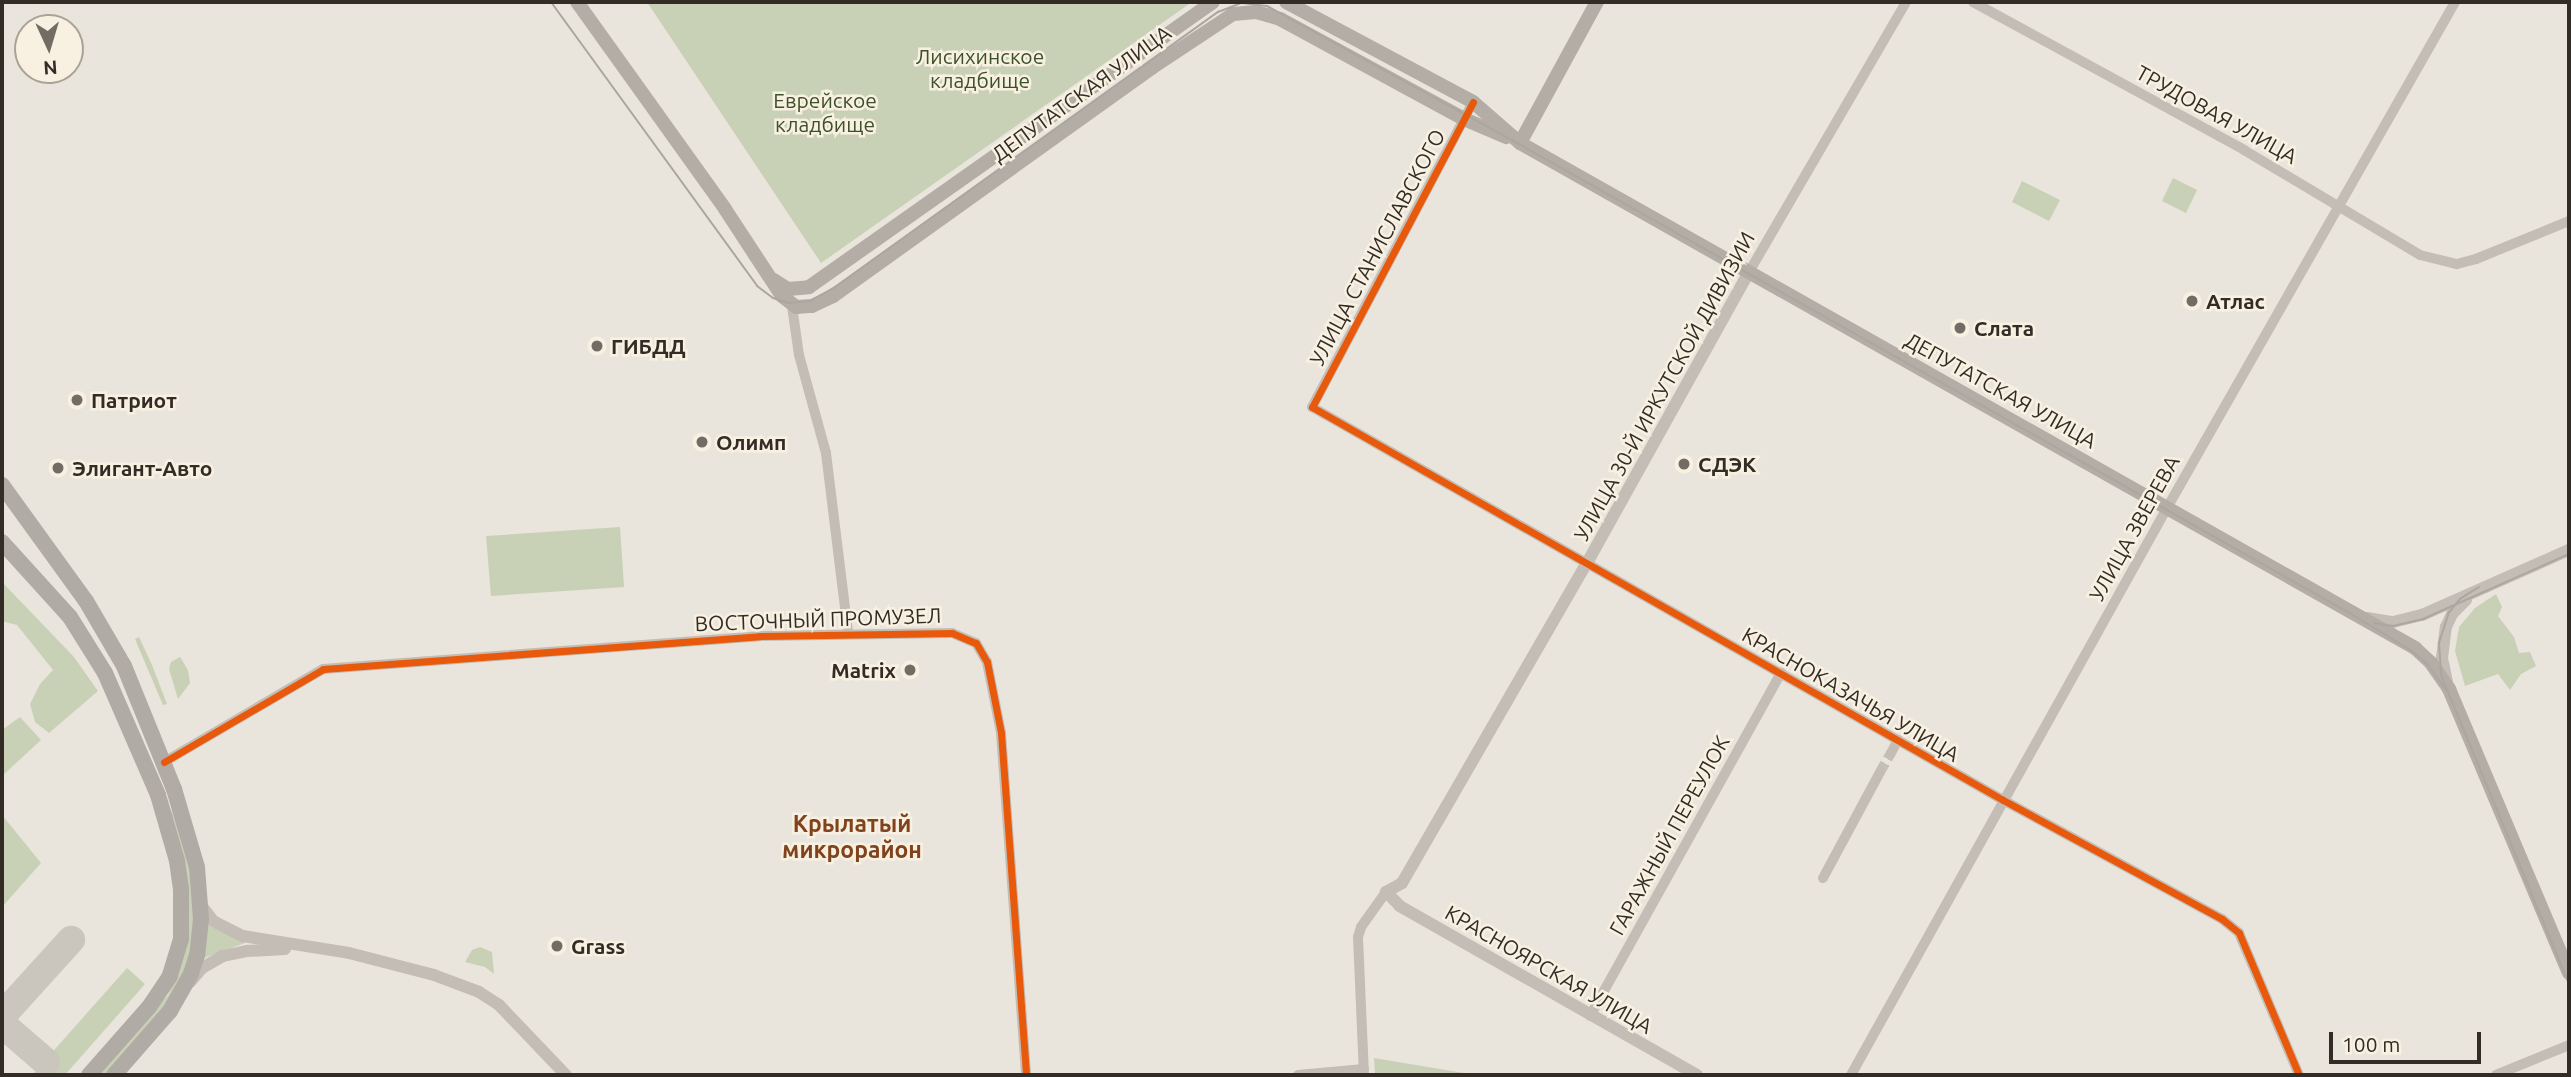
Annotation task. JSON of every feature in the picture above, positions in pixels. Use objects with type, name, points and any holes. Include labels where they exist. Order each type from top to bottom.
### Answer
[{"type":"main road","points":[[578,2],[793,306]]},
{"type":"main road","name":"ДЕПУТАТСКАЯ УЛИЦА","points":[[773,281],[788,289],[801,290],[813,284],[1213,2]]},
{"type":"main road","name":"ДЕПУТАТСКАЯ УЛИЦА","points":[[1286,2],[1474,102],[1520,142]]},
{"type":"main road","points":[[1520,142],[1597,2]]},
{"type":"main road","name":"ДЕПУТАТСКАЯ УЛИЦА","points":[[793,306],[811,306],[833,296],[1153,67],[1233,14],[1256,12],[1280,19],[1464,119],[1520,142],[2415,648],[2431,663],[2449,689],[2569,973]]},
{"type":"main road","points":[[2,485],[110,639],[164,762],[192,846],[201,904],[197,955],[186,987],[156,1028],[114,1075]]},
{"type":"main road","points":[[2,542],[54,598],[85,639],[122,707],[158,795],[177,861],[182,914],[177,960],[162,991],[89,1075]]},
{"type":"street","name":"УЛИЦА 30-Й ИРКУТСКОЙ ДИВИЗИИ","points":[[1386,892],[1402,883],[1587,564],[1749,272],[1906,2]]},
{"type":"street","name":"ТРУДОВАЯ УЛИЦА","points":[[1973,2],[1995,7],[2420,255],[2457,264],[2476,259],[2569,221]]},
{"type":"street","name":"УЛИЦА ЗВЕРЕВА","points":[[1851,1075],[2167,508],[2455,2]]},
{"type":"street","name":"УЛИЦА СТАНИСЛАВСКОГО","points":[[1312,407],[1474,102]]},
{"type":"street","points":[[793,306],[799,355],[826,453],[848,633]]},
{"type":"street","name":"КРАСНОКАЗАЧЬЯ УЛИЦА","points":[[1312,407],[2003,800],[2221,919],[2239,933],[2299,1075]]},
{"type":"street","points":[[2352,611],[2380,621],[2400,621],[2481,590],[2569,551]]},
{"type":"street","name":"ДЕПУТАТСКАЯ УЛИЦА","points":[[2449,689],[2442,657],[2446,628],[2462,602],[2481,590]]},
{"type":"street","name":"ВОСТОЧНЫЙ ПРОМУЗЕЛ","points":[[164,762],[323,668],[683,641],[848,633],[952,633],[976,643],[987,662],[1001,733],[1026,1075]]},
{"type":"street","name":"ГАРАЖНЫЙ ПЕРЕУЛОК","points":[[1590,1016],[1781,673]]},
{"type":"street","points":[[1891,753],[1898,740]]},
{"type":"street","points":[[1823,878],[1880,772]]},
{"type":"street","points":[[1298,1075],[1364,1072],[1358,937],[1361,928],[1386,892]]},
{"type":"street","name":"КРАСНОЯРСКАЯ УЛИЦА","points":[[1386,892],[1400,906],[1697,1075]]},
{"type":"street","points":[[201,904],[214,921],[243,936],[349,953],[434,975],[479,992],[499,1004],[566,1075]]},
{"type":"street","points":[[186,987],[206,965],[231,954],[278,949],[349,953]]},
{"type":"street","points":[[2496,1075],[2569,1045]]},
{"type":"green space","name":"Еврейское кладбище","points":[[647,2],[1192,2],[821,263]]},
{"type":"green space","points":[[2173,178],[2197,190],[2186,213],[2162,201]]},
{"type":"green space","points":[[2022,181],[2060,200],[2049,221],[2012,202]]},
{"type":"green space","points":[[620,527],[624,587],[491,596],[486,536]]},
{"type":"green space","points":[[2,582],[74,657],[98,691],[49,733],[35,722],[30,704],[40,684],[53,670],[17,625],[2,621]]},
{"type":"green space","points":[[2496,594],[2502,607],[2498,616],[2514,637],[2519,653],[2530,652],[2536,666],[2521,674],[2510,690],[2498,674],[2465,686],[2455,651],[2459,627],[2475,608]]},
{"type":"green space","points":[[139,637],[167,704],[163,705],[135,639]]},
{"type":"green space","points":[[180,657],[188,670],[190,683],[178,699],[169,669],[171,662]]},
{"type":"green space","points":[[20,717],[41,740],[2,776],[2,730]]},
{"type":"green space","points":[[167,804],[180,824],[188,857],[194,913],[189,964],[181,982],[155,1019],[106,1075],[97,1075],[168,995],[182,962]]},
{"type":"green space","points":[[2,815],[41,863],[2,907]]},
{"type":"green space","points":[[207,925],[246,941],[204,958]]},
{"type":"green space","points":[[480,947],[492,952],[494,974],[485,967],[465,962],[472,950]]},
{"type":"green space","points":[[127,968],[145,984],[65,1075],[32,1075]]},
{"type":"green space","points":[[1374,1058],[1476,1075],[1375,1075]]},
{"type":"taxiway","points":[[2,1016],[71,940]]},
{"type":"taxiway","points":[[2,1024],[46,1062]]},
{"type":"tunnel","points":[[1880,772],[1891,753]]},
{"type":"tram line","points":[[551,2],[757,286],[773,298],[788,303],[810,301],[835,287],[1218,12],[1242,3],[1267,6],[1519,144],[2351,614],[2412,651],[2428,665],[2446,690]]},
{"type":"tram line","points":[[2374,623],[2393,626],[2423,619],[2569,554]]},
{"type":"tram line","points":[[2479,587],[2460,599],[2449,612],[2439,643],[2441,675],[2569,984]]},
{"type":"cycle path","points":[[1473,102],[1312,407],[2003,800],[2222,919],[2239,933],[2299,1075]]},
{"type":"cycle path","points":[[164,762],[323,669],[760,636],[952,633],[976,643],[987,662],[1001,733],[1026,1075]]},
{"type":"place","name":"Атлас","points":[[2192,301]]},
{"type":"place","name":"Слата","points":[[1960,328]]},
{"type":"place","name":"ГИБДД","points":[[597,346]]},
{"type":"place","name":"Патриот","points":[[77,400]]},
{"type":"place","name":"Олимп","points":[[702,442]]},
{"type":"place","name":"СДЭК","points":[[1684,464]]},
{"type":"place","name":"Элигант-Авто","points":[[58,468]]},
{"type":"place","name":"Matrix","points":[[910,670]]},
{"type":"place","name":"Grass","points":[[557,946]]},
{"type":"district","name":"Крылатый микрорайон","points":[[852,837]]},
{"type":"park label","name":"Лисихинское кладбище","points":[[980,68]]}]
